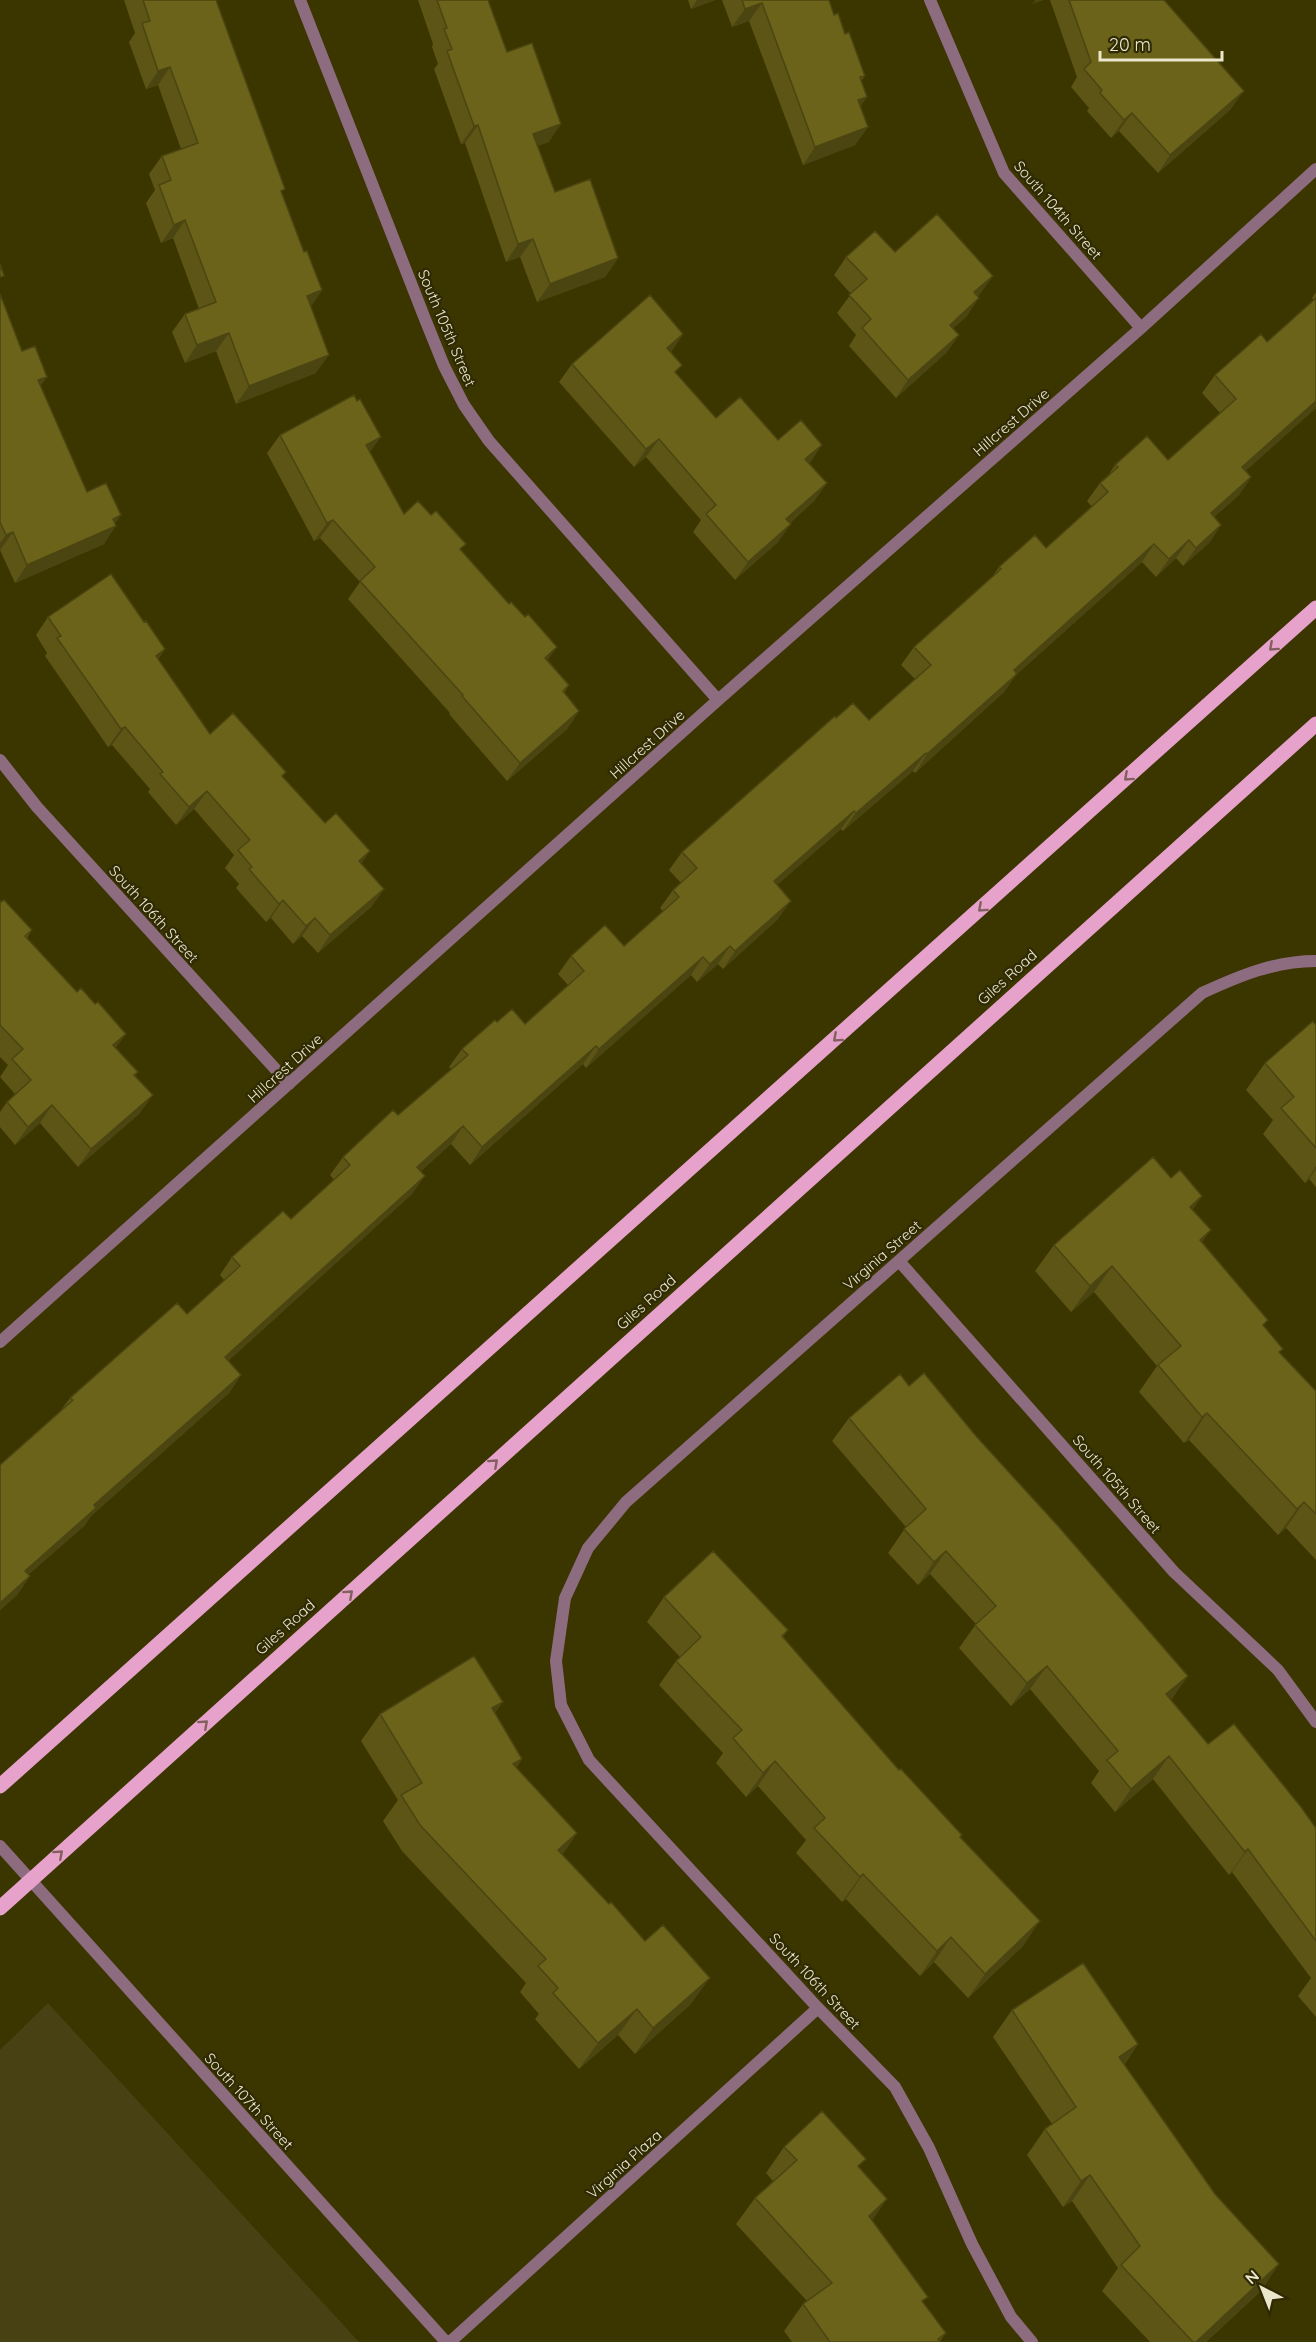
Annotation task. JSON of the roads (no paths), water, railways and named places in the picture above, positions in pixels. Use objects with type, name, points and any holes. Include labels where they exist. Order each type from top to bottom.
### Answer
[{"type":"main road","points":[[0,1786],[1316,608]]},
{"type":"main road","name":"Giles Road","points":[[0,1908],[1316,724]]},
{"type":"street","name":"South 105th Street","points":[[300,0],[444,366],[464,405],[496,450],[718,700]]},
{"type":"street","name":"South 104th Street","points":[[930,0],[1004,173],[1141,328]]},
{"type":"street","name":"Hillcrest Drive","points":[[0,1342],[718,700],[1141,328],[1316,169]]},
{"type":"street","name":"South 106th Street","points":[[0,760],[37,807],[290,1084]]},
{"type":"street","name":"Virginia Street","points":[[556,1660],[565,1598],[588,1548],[626,1502],[1202,993],[1250,971],[1295,961],[1316,961]]},
{"type":"street","name":"South 105th Street","points":[[899,1261],[1174,1572],[1278,1670],[1316,1722]]},
{"type":"street","name":"South 106th Street","points":[[556,1660],[561,1705],[589,1760],[818,2008],[895,2087],[929,2148],[972,2244],[1011,2317],[1032,2342]]},
{"type":"street","name":"South 107th Street","points":[[0,1846],[448,2342]]},
{"type":"street","name":"Virginia Plaza","points":[[448,2342],[818,2008]]}]
